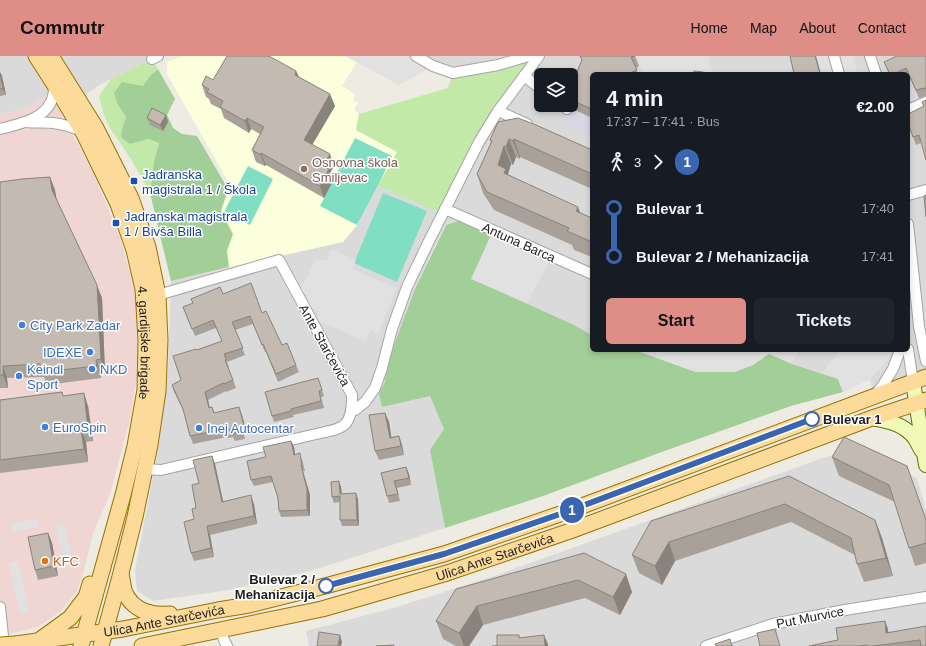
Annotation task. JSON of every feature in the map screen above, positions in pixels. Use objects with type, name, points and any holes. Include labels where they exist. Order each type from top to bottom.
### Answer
[{"type":"main road","name":"4. gardijske brigade","points":[[36,56],[82,131],[118,204],[134,250],[143,289],[146,340],[145,390],[135,446],[123,495],[83,640]]},
{"type":"main road","name":"4. gardijske brigade","points":[[51,56],[96,128],[131,198],[148,247],[158,295],[160,340],[158,391],[150,444],[135,517],[100,646]]},
{"type":"main road","points":[[919,380],[925,461]]},
{"type":"main road","name":"Ulica Ante Starčevića","points":[[0,645],[38,641],[83,640],[105,632],[256,603],[444,554],[566,512],[919,380]]},
{"type":"main road","name":"Ulica Ante Starčevića","points":[[142,646],[322,609],[447,573],[570,531],[872,418],[921,402]]},
{"type":"main road","points":[[872,418],[903,427],[915,438],[925,461]]},
{"type":"main road","points":[[38,641],[70,618],[79,608],[86,597],[95,571],[105,560]]},
{"type":"main road","points":[[121,573],[124,590],[134,605],[153,614],[169,614],[180,618]]},
{"type":"street","points":[[416,56],[433,66],[453,73],[498,65],[513,58],[529,56]]},
{"type":"street","points":[[145,469],[161,470],[325,432],[342,427],[347,422],[351,411],[355,410],[365,402],[375,388],[392,329],[407,286],[480,142],[498,111],[539,56]]},
{"type":"street","points":[[834,56],[838,72]]},
{"type":"street","points":[[870,56],[875,72]]},
{"type":"street","points":[[524,76],[534,84]]},
{"type":"street","points":[[0,128],[26,122],[41,113],[48,107],[53,96],[54,84]]},
{"type":"street","points":[[910,109],[926,102]]},
{"type":"street","points":[[498,111],[534,127]]},
{"type":"street","points":[[26,122],[54,123],[69,126],[82,131]]},
{"type":"street","points":[[910,194],[926,190]]},
{"type":"street","name":"Antuna Barca","points":[[445,209],[590,273]]},
{"type":"street","points":[[910,242],[919,326],[926,361]]},
{"type":"street","name":"Ante Starčevića","points":[[158,295],[279,260],[352,395],[351,411]]},
{"type":"street","points":[[919,326],[926,336]]},
{"type":"street","points":[[874,396],[893,369],[899,352]]},
{"type":"street","points":[[909,352],[919,380]]},
{"type":"street","name":"Put Murvice","points":[[706,646],[773,624],[845,610],[923,599]]},
{"type":"street","points":[[0,607],[10,645]]},
{"type":"street","points":[[221,630],[227,646]]},
{"type":"shaded area","points":[[0,56],[28,56],[50,93],[28,108],[0,115]]},
{"type":"shaded area","points":[[46,56],[158,56],[99,85],[75,102]]},
{"type":"shaded area","name":"Osnovna škola Smiljevac","points":[[183,56],[345,56],[357,62],[342,86],[355,94],[353,100],[358,103],[354,110],[359,114],[356,130],[397,152],[357,225],[343,242],[229,267],[218,212],[233,190],[167,74],[167,62]]},
{"type":"shaded area","points":[[345,56],[416,56],[433,66],[399,85]]},
{"type":"shaded area","points":[[416,56],[529,56],[453,73]]},
{"type":"shaded area","points":[[539,56],[926,56],[926,377],[874,396],[870,379],[843,392],[838,379],[792,364],[769,354],[702,352],[910,352],[910,72],[590,72],[590,334],[572,324],[471,279],[461,220],[445,225],[415,289],[391,353],[384,384],[379,393],[430,396],[445,429],[430,450],[445,528],[314,570],[229,590],[153,601],[137,591],[135,570],[159,445],[168,371],[171,281],[343,242],[357,225],[378,186],[443,213],[479,142]]},
{"type":"shaded area","points":[[636,56],[708,56],[712,72],[642,72]]},
{"type":"shaded area","points":[[816,56],[853,56],[857,72],[820,72]]},
{"type":"shaded area","points":[[50,93],[92,170],[120,237],[137,301],[139,366],[130,419],[111,491],[93,534],[84,571],[77,591],[61,611],[38,627],[0,635],[0,115],[28,108]]},
{"type":"shaded area","points":[[578,105],[590,116],[590,134],[566,124],[565,112],[578,112]]},
{"type":"shaded area","points":[[492,233],[550,260],[527,303],[471,279]]},
{"type":"shaded area","points":[[331,249],[356,260],[352,269],[397,288],[378,334],[371,330],[365,341],[317,320],[320,312],[309,306],[307,297],[308,294],[300,291],[316,259],[327,260]]},
{"type":"shaded area","points":[[641,352],[797,352],[792,364],[769,354],[753,365],[735,372],[696,372]]},
{"type":"shaded area","points":[[838,352],[893,352],[885,364],[870,379],[843,392],[838,379],[822,373]]},
{"type":"shaded area","points":[[855,448],[917,478],[926,510],[926,646],[309,646],[306,631],[397,607],[497,575],[820,459]]},
{"type":"shaded area","points":[[36,519],[38,527],[13,532],[11,524]]},
{"type":"shaded area","points":[[64,524],[73,565],[65,567],[56,526]]},
{"type":"shaded area","points":[[18,562],[29,612],[20,614],[9,563]]},
{"type":"green space","points":[[539,56],[498,111],[443,214],[378,186],[397,152],[356,130],[359,114],[448,88],[453,73]]},
{"type":"green space","points":[[152,59],[158,69],[150,76],[143,87],[122,82],[118,105],[126,117],[122,129],[130,144],[149,139],[159,143],[154,161],[150,193],[131,159],[110,128],[105,118],[99,97],[111,79]]},
{"type":"green space","points":[[158,69],[175,99],[167,115],[173,128],[182,134],[197,136],[228,189],[221,211],[233,234],[227,251],[229,267],[171,281],[150,193],[154,161],[159,143],[149,139],[130,144],[121,137],[126,117],[118,105],[114,93],[122,82],[143,86],[150,76]]},
{"type":"green space","points":[[355,138],[392,156],[357,225],[320,206]]},
{"type":"green space","points":[[248,166],[273,179],[250,225],[224,212]]},
{"type":"green space","points":[[383,193],[427,211],[397,282],[354,263]]},
{"type":"green space","points":[[461,220],[492,233],[472,279],[572,324],[590,334],[590,352],[641,352],[696,372],[753,365],[769,353],[792,364],[838,379],[843,392],[791,406],[543,496],[445,528],[430,450],[444,429],[430,396],[382,407],[379,393],[384,384],[391,353],[415,289],[446,225]]},
{"type":"building","points":[[227,56],[269,56],[296,71],[295,75],[330,94],[304,140],[330,154],[323,166],[329,169],[320,186],[261,153],[261,155],[252,150],[264,127],[247,118],[245,121],[220,107],[223,101],[207,92],[209,89],[202,85],[206,76],[213,80]]},
{"type":"building","points":[[580,56],[635,56],[631,57],[637,70],[632,72],[590,72],[590,108],[578,103],[578,69],[582,60]]},
{"type":"building","points":[[790,56],[815,56],[819,72],[794,72]]},
{"type":"building","points":[[897,56],[926,56],[926,89],[916,90],[910,77],[910,72],[908,72],[906,68],[898,72],[889,72],[884,62]]},
{"type":"building","points":[[0,73],[3,89],[0,89]]},
{"type":"building","points":[[926,100],[926,160],[919,135],[913,137],[910,129],[910,113],[924,106],[922,102]]},
{"type":"building","points":[[152,108],[166,115],[160,125],[147,118]]},
{"type":"building","points":[[518,118],[590,149],[590,173],[514,139],[513,141],[509,139],[506,147],[504,146],[498,165],[506,169],[504,173],[578,207],[576,211],[590,217],[590,241],[567,231],[569,228],[487,192],[477,174],[492,141],[490,140],[498,122]]},
{"type":"building","points":[[50,177],[52,190],[97,285],[101,359],[96,360],[97,366],[42,372],[40,364],[3,366],[3,375],[0,375],[0,182]]},
{"type":"building","points":[[926,195],[926,217],[924,196]]},
{"type":"building","points":[[251,283],[262,313],[266,311],[282,345],[287,343],[296,365],[276,374],[250,316],[232,322],[243,348],[224,354],[233,380],[205,392],[209,408],[212,407],[214,413],[239,407],[244,426],[241,426],[242,431],[232,434],[231,429],[225,429],[190,436],[183,409],[172,385],[181,380],[173,356],[196,349],[197,350],[222,341],[213,320],[192,329],[183,307],[193,303],[191,299],[220,287],[223,294]]},
{"type":"building","points":[[318,378],[322,390],[319,391],[321,401],[272,416],[265,392]]},
{"type":"building","name":"EuroSpin","points":[[62,392],[63,396],[84,393],[88,428],[81,429],[84,449],[0,460],[0,400]]},
{"type":"building","points":[[385,413],[390,438],[399,436],[401,446],[375,451],[369,415]]},
{"type":"building","points":[[844,437],[907,466],[926,520],[926,543],[909,548],[889,485],[832,457]]},
{"type":"building","points":[[291,441],[294,455],[300,453],[301,465],[307,489],[307,510],[279,511],[278,498],[271,476],[251,480],[247,461],[266,457],[263,447]]},
{"type":"building","points":[[212,456],[222,502],[251,495],[254,516],[207,526],[211,548],[191,553],[184,522],[194,519],[192,509],[196,508],[192,485],[199,483],[193,460]]},
{"type":"building","points":[[406,467],[409,478],[394,481],[398,494],[387,496],[381,473]]},
{"type":"building","points":[[789,476],[875,520],[886,558],[857,564],[851,538],[785,504],[669,542],[655,566],[632,555],[651,521]]},
{"type":"building","points":[[339,481],[340,494],[356,493],[357,520],[340,520],[340,496],[332,497],[331,482]]},
{"type":"building","name":"KFC","points":[[48,533],[54,566],[35,570],[28,537]]},
{"type":"building","points":[[584,553],[626,574],[613,597],[578,580],[477,606],[459,633],[436,621],[456,589]]},
{"type":"building","points":[[885,621],[886,633],[926,626],[926,646],[921,646],[920,640],[873,646],[809,646],[838,640],[836,628]]},
{"type":"building","points":[[775,629],[780,646],[760,646],[757,633]]},
{"type":"building","points":[[319,632],[340,635],[338,646],[317,646]]},
{"type":"building","points":[[497,635],[519,635],[519,638],[544,635],[545,646],[497,646]]},
{"type":"building","points":[[730,639],[732,646],[716,646],[715,644]]},
{"type":"bus line","name":"1","points":[[326,586],[444,554],[566,512],[812,419]]},
{"type":"place","name":"Osnovna škola Smiljevac","points":[[304,169]]},
{"type":"place","name":"Jadranska magistrala 1 / Škola","points":[[134,181]]},
{"type":"place","name":"Jadranska magistrala 1 / Bivša Billa","points":[[116,223]]},
{"type":"place","name":"City Park Zadar","points":[[22,325]]},
{"type":"place","name":"IDEXE","points":[[90,352]]},
{"type":"place","name":"NKD","points":[[92,369]]},
{"type":"place","name":"Keindl Sport","points":[[19,376]]},
{"type":"place","name":"Bulevar 1","points":[[812,419]]},
{"type":"place","name":"EuroSpin","points":[[45,427]]},
{"type":"place","name":"Inej Autocentar","points":[[199,428]]},
{"type":"place","name":"KFC","points":[[45,561]]},
{"type":"place","name":"Bulevar 2 / Mehanizacija","points":[[326,586]]}]
